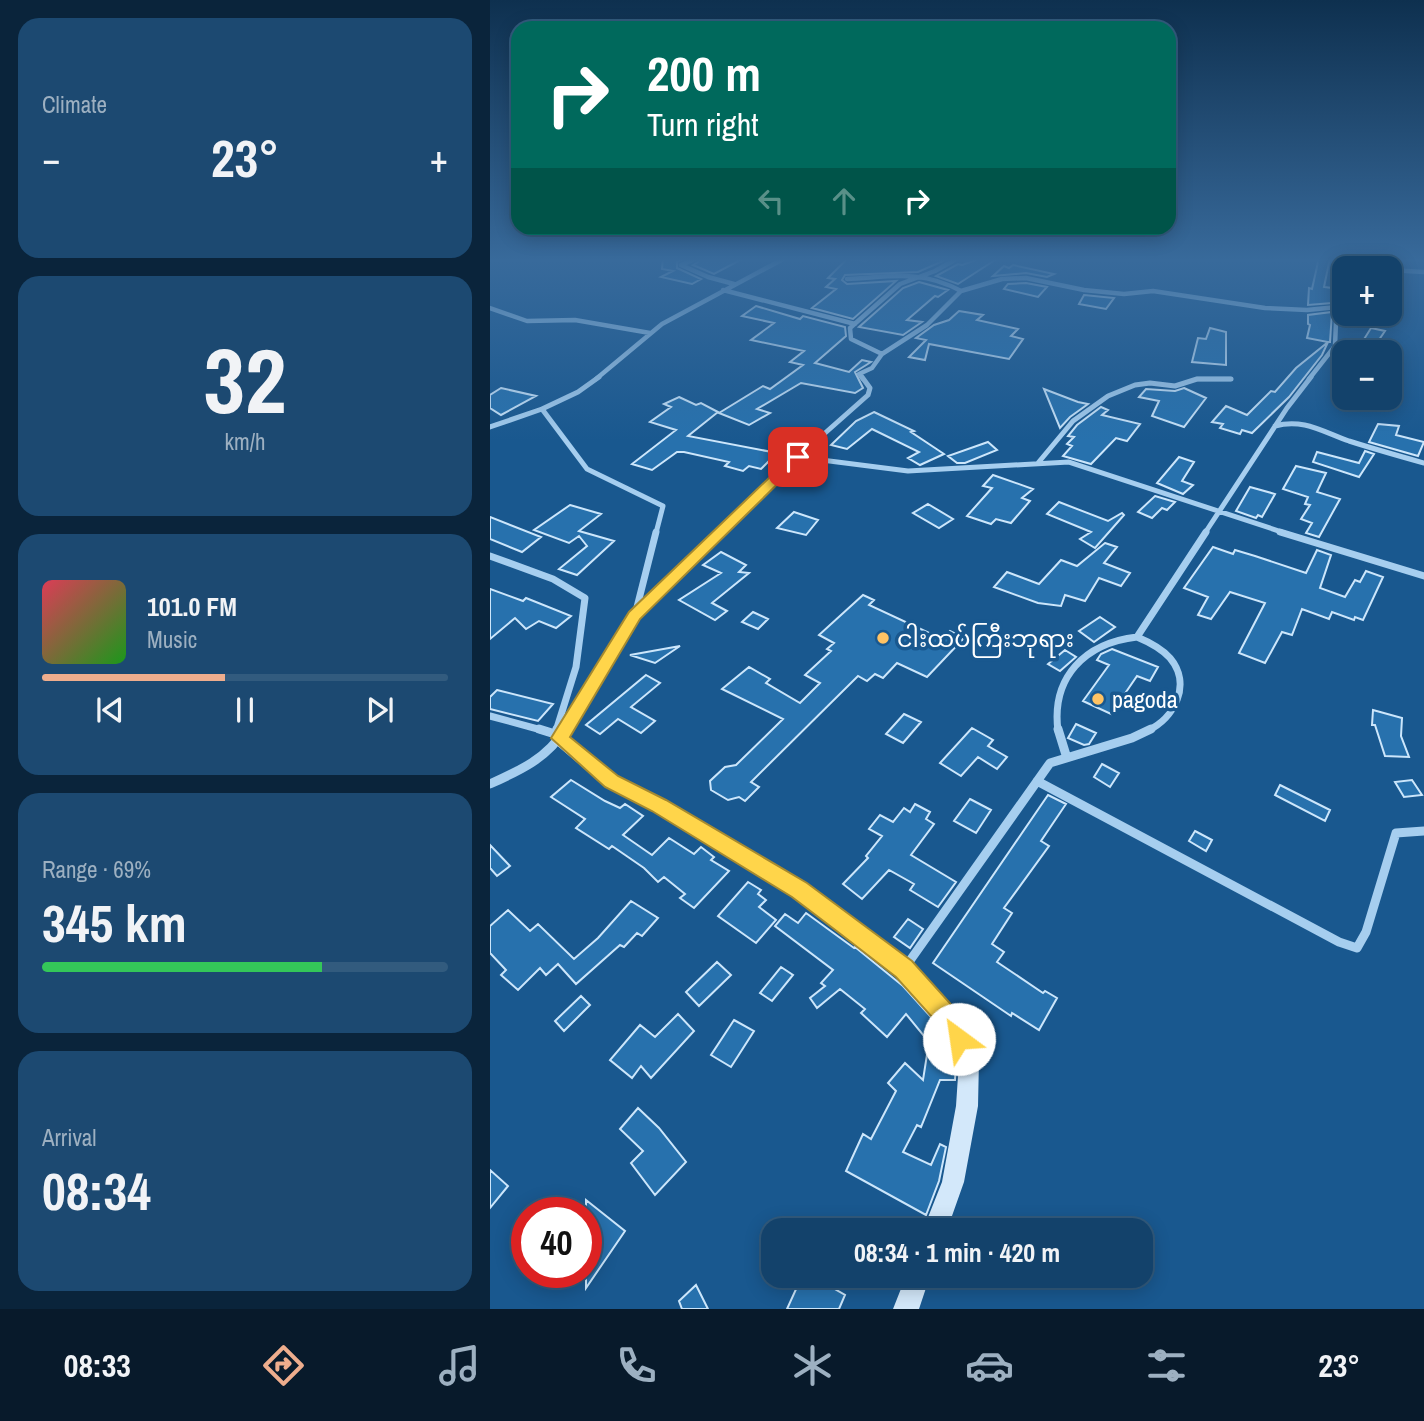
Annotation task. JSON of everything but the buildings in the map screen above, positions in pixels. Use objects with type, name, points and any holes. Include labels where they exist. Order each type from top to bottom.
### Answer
[{"type":"street","points":[[522,319],[575,320],[650,333]]},
{"type":"street","points":[[490,427],[542,409],[598,379],[650,333],[674,319]]},
{"type":"street","points":[[828,319],[855,324]]},
{"type":"street","points":[[860,319],[850,328],[851,339],[882,354]]},
{"type":"street","points":[[490,784],[529,766],[557,736],[635,616],[798,457],[868,396],[870,388],[859,374],[872,368],[882,354],[933,319]]},
{"type":"street","points":[[1137,637],[1275,426],[1335,346],[1336,326]]},
{"type":"street","points":[[1038,463],[1073,421],[1108,396],[1135,385],[1150,383],[1175,386],[1197,379],[1231,379]]},
{"type":"street","points":[[542,409],[587,469],[663,506],[635,616]]},
{"type":"street","points":[[1275,426],[1299,422],[1320,427],[1348,440],[1424,463]]},
{"type":"street","points":[[798,457],[908,471],[1069,462],[1219,513],[1424,576]]},
{"type":"street","points":[[490,556],[553,579],[585,598],[583,629],[568,700],[557,736]]},
{"type":"street","points":[[904,969],[1050,763],[1066,755],[1099,750],[1127,740],[1159,725],[1173,711],[1181,696],[1178,668],[1158,647],[1137,637],[1112,641],[1087,653],[1068,675],[1055,722],[1058,740],[1066,755]]},
{"type":"street","points":[[490,716],[557,736],[611,782],[659,805],[800,890],[904,969],[949,1019],[969,1060],[967,1106],[953,1182],[940,1218]]},
{"type":"street","points":[[1037,782],[1339,942],[1357,948],[1366,932],[1396,833],[1424,831]]},
{"type":"street","points":[[906,1309],[914,1288]]},
{"type":"place","name":"ငါးထပ်ကြီးဘုရား","points":[[883,638]]},
{"type":"place","name":"pagoda","points":[[1098,699]]},
{"type":"route","points":[[798,457],[635,616],[559,738],[611,782],[659,805],[800,890],[904,969],[949,1019],[959,1039]]}]
